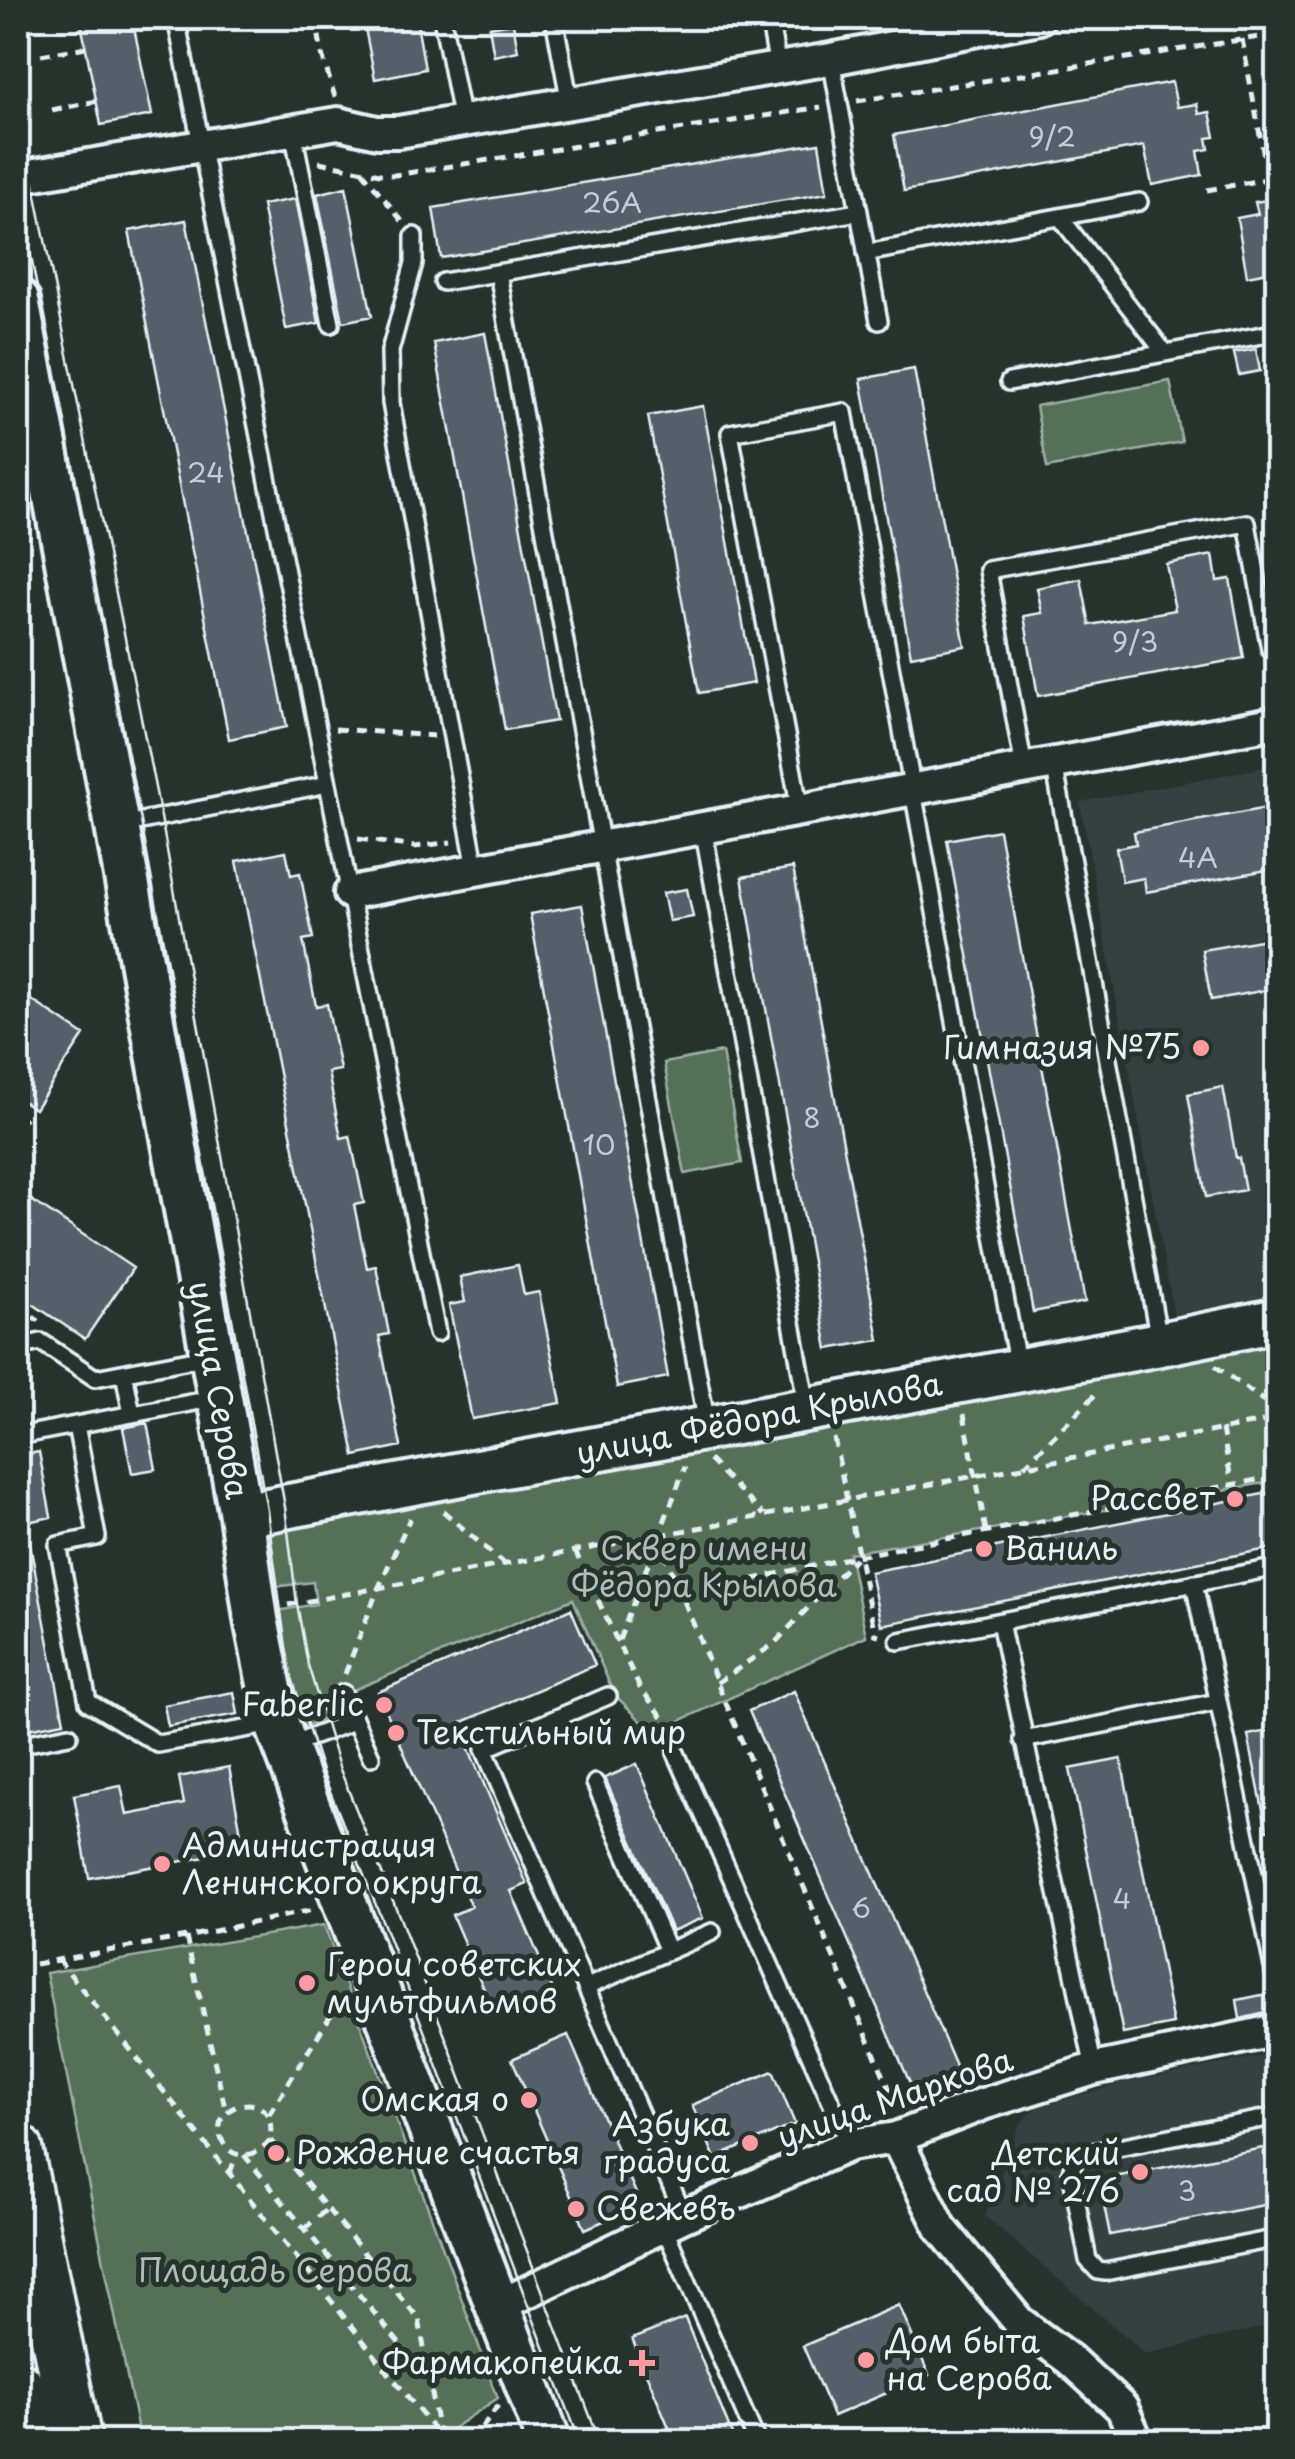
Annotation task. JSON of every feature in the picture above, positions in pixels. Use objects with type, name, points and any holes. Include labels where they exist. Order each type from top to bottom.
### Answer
[{"type":"main road","points":[[18,2149],[77,2442]]},
{"type":"main road","points":[[18,2386],[28,2442]]},
{"type":"street","points":[[18,177],[202,146],[296,146],[338,123],[376,132],[398,132],[778,68],[1039,18]]},
{"type":"street","name":"улица Серова","points":[[18,302],[117,826],[241,1515],[254,1609],[282,1735],[546,2441]]},
{"type":"street","points":[[350,893],[1278,722]]},
{"type":"street","name":"улица Фёдора Крылова","points":[[241,1515],[701,1450],[818,1408],[1278,1320]]},
{"type":"street","name":"улица Маркова","points":[[498,2306],[674,2222],[850,2145],[902,2136],[982,2104],[1094,2069],[1278,2030]]},
{"type":"street","points":[[902,2136],[941,2228],[1020,2322],[1070,2360],[1122,2408],[1137,2442]]},
{"type":"lane","points":[[176,18],[437,1334]]},
{"type":"lane","points":[[442,18],[462,122]]},
{"type":"lane","points":[[554,18],[570,103]]},
{"type":"lane","points":[[769,18],[778,68]]},
{"type":"lane","points":[[831,58],[879,320]]},
{"type":"lane","points":[[296,146],[331,324]]},
{"type":"lane","points":[[866,253],[1139,202]]},
{"type":"lane","points":[[443,282],[858,212]]},
{"type":"lane","points":[[1060,217],[1165,354]]},
{"type":"lane","points":[[414,236],[414,263],[390,351],[391,403],[476,869]]},
{"type":"lane","points":[[498,273],[602,846],[701,1450]]},
{"type":"lane","points":[[1010,382],[1278,332]]},
{"type":"lane","points":[[800,810],[730,432],[844,412],[1018,1371]]},
{"type":"lane","points":[[1160,1344],[1039,766],[988,570],[1247,523],[1270,648]]},
{"type":"lane","points":[[117,826],[328,784]]},
{"type":"lane","points":[[703,827],[818,1408]]},
{"type":"lane","points":[[18,1346],[41,1342],[95,1378],[212,1356]]},
{"type":"lane","points":[[124,1372],[132,1414]]},
{"type":"lane","points":[[18,1436],[220,1398]]},
{"type":"lane","points":[[76,1425],[97,1537],[58,1545],[88,1702],[158,1744],[282,1735],[354,1720]]},
{"type":"lane","points":[[899,1642],[1278,1566]]},
{"type":"lane","points":[[1194,1583],[1278,1991]]},
{"type":"lane","points":[[1000,1622],[1094,2069]]},
{"type":"lane","points":[[343,1693],[370,1757]]},
{"type":"lane","points":[[608,1696],[484,1749],[586,1986],[754,2437],[752,2442]]},
{"type":"lane","points":[[1023,1740],[1217,1702]]},
{"type":"lane","points":[[18,1745],[69,1735]]},
{"type":"lane","points":[[676,1753],[850,2145]]},
{"type":"lane","points":[[596,1783],[668,1952]]},
{"type":"lane","points":[[586,1986],[712,1932]]},
{"type":"lane","points":[[1278,2116],[1082,2154],[1074,2161],[1071,2172],[1088,2260],[1098,2271],[1278,2238]]},
{"type":"path","points":[[316,18],[338,123]]},
{"type":"path","points":[[296,146],[332,163],[394,175],[1278,34]]},
{"type":"path","points":[[1242,38],[1268,178]]},
{"type":"path","points":[[41,55],[86,47]]},
{"type":"path","points":[[52,110],[96,101]]},
{"type":"path","points":[[1206,190],[1278,177]]},
{"type":"path","points":[[317,728],[452,737]]},
{"type":"path","points":[[18,1115],[28,1122]]},
{"type":"path","points":[[1215,1366],[1278,1411]]},
{"type":"path","points":[[958,1382],[986,1532]]},
{"type":"path","points":[[1023,1467],[1106,1384]]},
{"type":"path","points":[[818,1408],[846,1501],[875,1634],[899,1642]]},
{"type":"path","points":[[254,1609],[378,1590],[1278,1419]]},
{"type":"path","points":[[1222,1430],[1232,1485]]},
{"type":"path","points":[[618,1644],[657,1535],[701,1450],[764,1514]]},
{"type":"path","points":[[682,1595],[858,1556],[1278,1476]]},
{"type":"path","points":[[436,1505],[505,1565]]},
{"type":"path","points":[[343,1693],[340,1686],[414,1509]]},
{"type":"path","points":[[657,1535],[902,2136]]},
{"type":"path","points":[[575,1551],[640,1688],[666,1721],[676,1753]]},
{"type":"path","points":[[717,1683],[774,1644],[858,1556]]},
{"type":"path","points":[[35,1964],[346,1903]]},
{"type":"path","points":[[186,1937],[226,2112]]},
{"type":"path","points":[[58,1959],[442,2439]]},
{"type":"path","points":[[268,2114],[352,1982],[370,1970]]},
{"type":"path","points":[[244,2156],[260,2151],[270,2140],[272,2126],[268,2114],[254,2104],[238,2104],[226,2112],[220,2124],[221,2139],[230,2150],[244,2156],[428,2378]]},
{"type":"path","points":[[270,2140],[419,2319],[442,2439]]},
{"type":"path","points":[[230,2172],[236,2153]]},
{"type":"path","points":[[304,2229],[327,2208]]},
{"type":"path","points":[[344,2276],[366,2256]]},
{"type":"shaded area","name":"Гимназия №75","points":[[1277,765],[1277,1295],[1174,1314],[1080,802]]},
{"type":"shaded area","name":"Детский сад № 276","points":[[1277,2053],[1277,2324],[1146,2354],[985,2216],[1018,2129],[1038,2107],[1124,2083]]},
{"type":"green space","points":[[1170,381],[1182,442],[1047,468],[1036,406]]},
{"type":"green space","points":[[722,1052],[742,1163],[685,1174],[664,1063]]},
{"type":"green space","name":"Сквер имени Фёдора Крылова","points":[[1277,1327],[1277,1481],[849,1553],[866,1636],[653,1733],[614,1694],[573,1599],[334,1698],[341,1713],[303,1727],[285,1667],[277,1611],[316,1604],[313,1582],[273,1587],[263,1534],[277,1521]]},
{"type":"green space","name":"Площадь Серова","points":[[324,1925],[498,2398],[434,2441],[140,2441],[46,1973]]},
{"type":"building","points":[[80,18],[132,18],[152,115],[101,125]]},
{"type":"building","points":[[363,18],[416,18],[425,69],[375,79]]},
{"type":"building","points":[[513,23],[518,51],[494,56],[489,27]]},
{"type":"building","points":[[1172,82],[1177,107],[1197,104],[1199,114],[1210,112],[1215,137],[1207,138],[1209,149],[1198,151],[1202,175],[1152,185],[1144,146],[904,191],[894,135]]},
{"type":"building","points":[[819,143],[827,193],[441,258],[433,208]]},
{"type":"building","points":[[346,187],[372,316],[343,322],[317,194]]},
{"type":"building","points":[[1278,198],[1278,270],[1247,276],[1237,218],[1258,214],[1255,202]]},
{"type":"building","points":[[295,199],[319,323],[286,329],[262,205]]},
{"type":"building","points":[[186,220],[287,727],[229,739],[129,231]]},
{"type":"building","points":[[485,333],[556,721],[505,730],[434,343]]},
{"type":"building","points":[[1256,349],[1260,371],[1239,375],[1234,353]]},
{"type":"building","points":[[914,369],[965,646],[911,656],[861,379]]},
{"type":"building","points":[[703,406],[754,683],[699,693],[648,416]]},
{"type":"building","points":[[1213,555],[1217,581],[1230,579],[1244,658],[1038,696],[1024,616],[1042,613],[1037,588],[1081,579],[1090,625],[1175,610],[1166,564]]},
{"type":"building","points":[[1278,806],[1278,868],[1146,892],[1144,878],[1122,882],[1116,848],[1136,844],[1134,832]]},
{"type":"building","points":[[999,830],[1085,1302],[1033,1312],[947,840]]},
{"type":"building","points":[[286,851],[291,875],[300,873],[313,938],[303,940],[316,1006],[327,1004],[340,1070],[328,1072],[341,1138],[350,1136],[364,1203],[354,1205],[367,1268],[376,1266],[389,1334],[379,1336],[401,1446],[355,1456],[237,861]]},
{"type":"building","points":[[793,868],[879,1340],[828,1349],[742,877]]},
{"type":"building","points":[[687,889],[693,917],[669,921],[663,893]]},
{"type":"building","points":[[582,905],[668,1377],[617,1387],[530,914]]},
{"type":"building","points":[[1278,937],[1278,988],[1211,1000],[1202,950]]},
{"type":"building","points":[[18,991],[84,1035],[35,1109],[18,1098]]},
{"type":"building","points":[[1223,1087],[1245,1190],[1206,1197],[1188,1094]]},
{"type":"building","points":[[18,1191],[133,1268],[85,1339],[18,1294]]},
{"type":"building","points":[[518,1265],[524,1295],[539,1292],[561,1403],[472,1419],[449,1305],[465,1302],[460,1277]]},
{"type":"building","points":[[147,1423],[156,1469],[132,1473],[123,1428]]},
{"type":"building","points":[[39,1452],[51,1517],[18,1524],[18,1456]]},
{"type":"building","points":[[1278,1491],[1278,1547],[881,1625],[870,1572]]},
{"type":"building","points":[[28,1534],[64,1722],[18,1731],[18,1535]]},
{"type":"building","points":[[571,1609],[595,1665],[458,1724],[527,1884],[511,1891],[554,1992],[496,2017],[452,1915],[471,1907],[378,1692]]},
{"type":"building","points":[[794,1691],[958,2071],[913,2090],[749,1711]]},
{"type":"building","points":[[234,1692],[238,1714],[168,1726],[164,1705]]},
{"type":"building","points":[[1278,1729],[1278,1829],[1267,1830],[1248,1735]]},
{"type":"building","points":[[1121,1759],[1173,2024],[1123,2034],[1070,1769]]},
{"type":"building","points":[[637,1764],[703,1918],[672,1931],[605,1778]]},
{"type":"building","points":[[229,1767],[244,1850],[89,1878],[74,1795],[121,1786],[127,1815],[184,1804],[179,1777]]},
{"type":"building","points":[[1267,1994],[1270,2012],[1240,2019],[1237,2000]]},
{"type":"building","points":[[568,2035],[641,2205],[585,2229],[512,2059]]},
{"type":"building","points":[[773,2071],[795,2124],[715,2158],[692,2105]]},
{"type":"building","points":[[1263,2148],[1274,2203],[1110,2235],[1099,2180]]},
{"type":"building","name":"Дом быта на Серова","points":[[899,2305],[929,2375],[833,2416],[803,2346]]},
{"type":"building","points":[[685,2318],[735,2442],[675,2442],[632,2339]]},
{"type":"tram line","points":[[18,106],[161,817],[285,1507],[308,1665],[339,1767],[600,2442]]},
{"type":"tram line","points":[[18,190],[141,821],[267,1510],[289,1669],[323,1774],[580,2442]]},
{"type":"place","name":"Гимназия №75","points":[[1201,1048]]},
{"type":"place","name":"Рассвет","points":[[1235,1499]]},
{"type":"place","name":"Ваниль","points":[[984,1549]]},
{"type":"place","name":"Faberlic","points":[[384,1705]]},
{"type":"place","name":"Текстильный мир","points":[[396,1733]]},
{"type":"place","name":"Администрация Ленинского округа","points":[[162,1864]]},
{"type":"place","name":"Герои советских мультфильмов","points":[[307,1983]]},
{"type":"place","name":"Омская о","points":[[529,2100]]},
{"type":"place","name":"Азбука градуса","points":[[750,2143]]},
{"type":"place","name":"Рождение счастья","points":[[276,2153]]},
{"type":"place","name":"Детский сад № 276","points":[[1140,2172]]},
{"type":"place","name":"Свежевъ","points":[[576,2209]]},
{"type":"place","name":"Дом быта на Серова","points":[[866,2360]]},
{"type":"place","name":"Фармакопейка","points":[[642,2363]]}]
